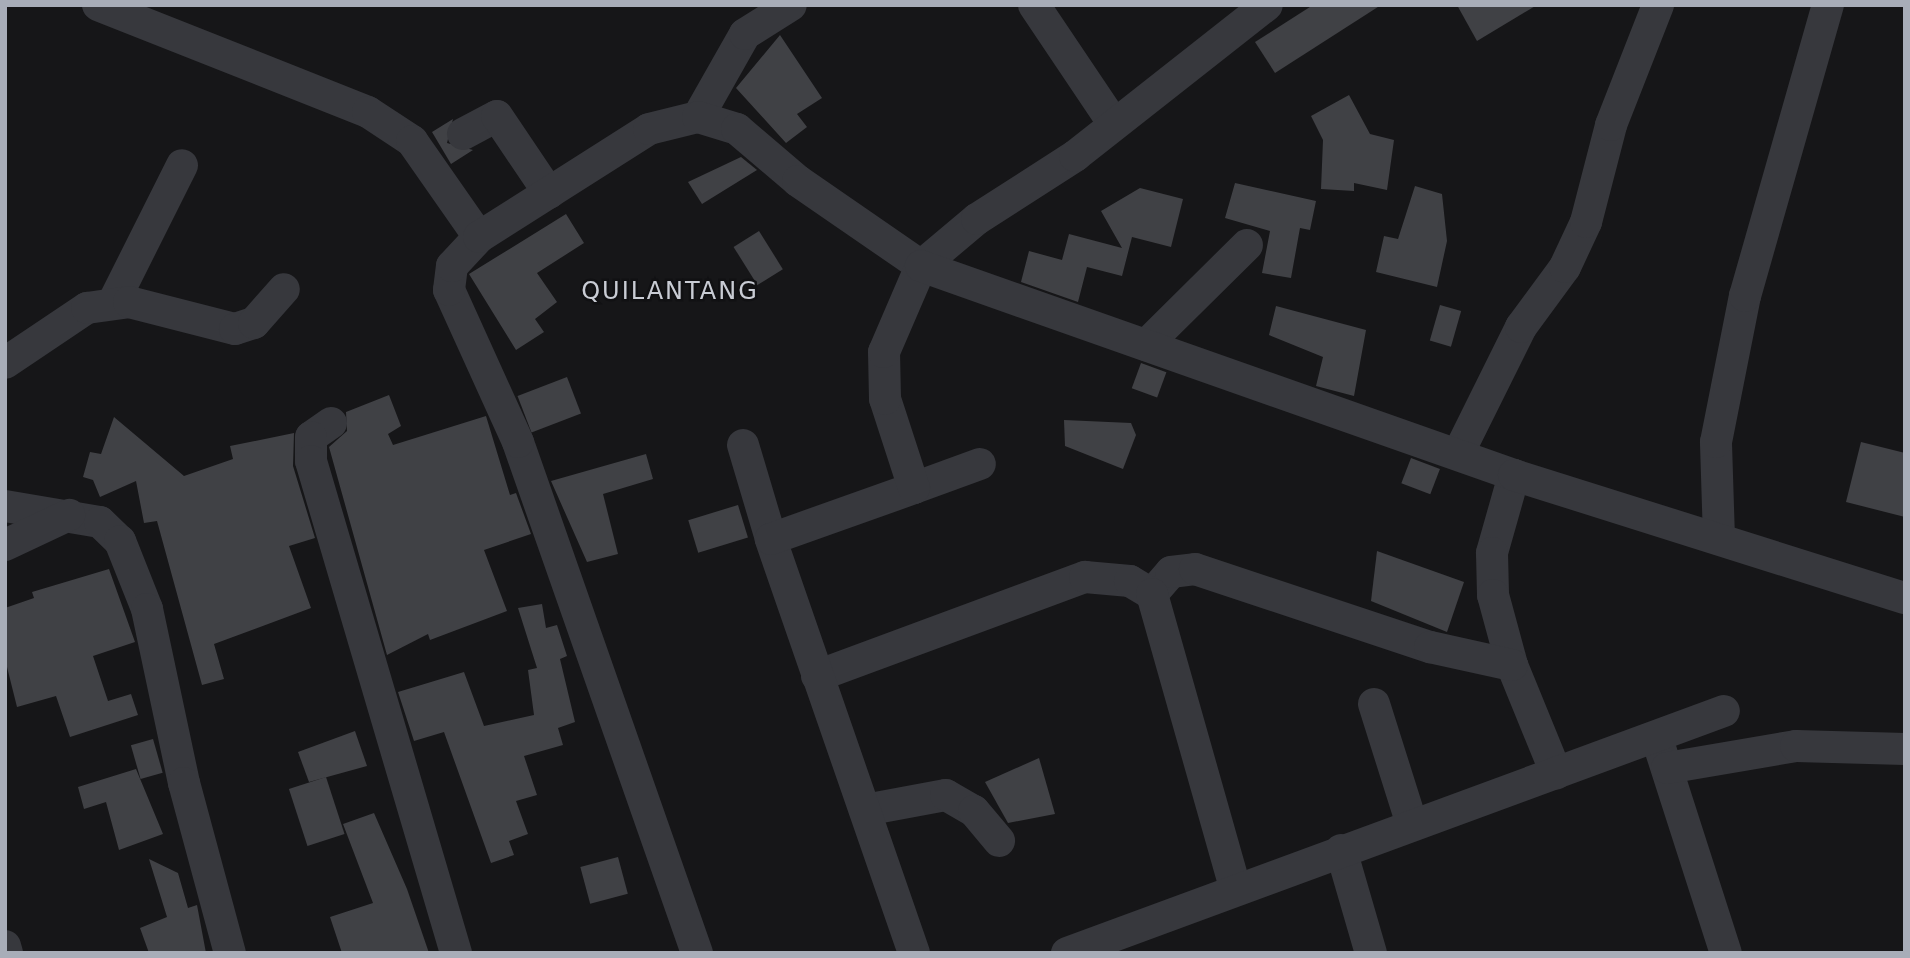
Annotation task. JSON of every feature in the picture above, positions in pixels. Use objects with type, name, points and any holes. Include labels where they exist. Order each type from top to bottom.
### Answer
[{"type":"street","points":[[98,5],[368,112],[412,141],[479,237]]},
{"type":"street","points":[[698,117],[745,34],[791,5]]},
{"type":"street","points":[[1034,5],[1112,121]]},
{"type":"street","points":[[914,488],[885,399],[884,352],[921,266],[977,219],[1075,156],[1112,121],[1266,5]]},
{"type":"street","points":[[1459,452],[1521,327],[1565,267],[1586,222],[1611,125],[1658,5]]},
{"type":"street","points":[[1718,539],[1716,442],[1745,296],[1828,5]]},
{"type":"street","points":[[463,134],[497,116],[549,193]]},
{"type":"street","points":[[696,953],[518,442],[449,290],[452,266],[479,237],[649,129],[698,117],[737,129],[798,181],[921,266],[1459,452],[1514,475],[1905,598]]},
{"type":"street","points":[[113,303],[182,165]]},
{"type":"street","points":[[1146,345],[1247,245]]},
{"type":"street","points":[[5,363],[57,324],[113,303],[158,306],[235,329],[254,323],[284,289]]},
{"type":"street","points":[[331,423],[311,437],[311,461],[456,953]]},
{"type":"street","points":[[743,445],[817,677],[914,953]]},
{"type":"street","points":[[771,539],[980,464]]},
{"type":"street","points":[[1514,475],[1492,553],[1493,595],[1512,665],[1556,773]]},
{"type":"street","points":[[5,506],[71,514],[100,522],[120,541],[148,609],[184,783],[230,953]]},
{"type":"street","points":[[5,545],[71,514]]},
{"type":"street","points":[[1152,594],[1171,572],[1195,569],[1430,648],[1512,665]]},
{"type":"street","points":[[817,677],[1085,577],[1107,575],[1152,594]]},
{"type":"street","points":[[1152,594],[1235,887]]},
{"type":"street","points":[[1374,705],[1411,821]]},
{"type":"street","points":[[1662,754],[1724,711]]},
{"type":"street","points":[[1067,953],[1136,940],[1235,887],[1341,850],[1411,821],[1556,773],[1662,754],[1796,746],[1905,750]]},
{"type":"street","points":[[1662,754],[1726,953]]},
{"type":"street","points":[[865,810],[946,795],[974,811],[999,841]]},
{"type":"street","points":[[1341,850],[1371,953]]},
{"type":"street","points":[[5,946],[7,953]]},
{"type":"building","points":[[1313,5],[1381,5],[1275,73],[1255,42]]},
{"type":"building","points":[[1457,5],[1537,5],[1477,41]]},
{"type":"building","points":[[780,35],[822,98],[797,114],[807,127],[786,143],[736,88]]},
{"type":"building","points":[[1349,95],[1370,134],[1394,140],[1387,190],[1354,183],[1354,191],[1321,189],[1323,140],[1311,116]]},
{"type":"building","points":[[453,119],[447,143],[473,150],[451,164],[432,132]]},
{"type":"building","points":[[741,157],[757,170],[702,204],[688,182]]},
{"type":"building","points":[[1235,183],[1316,201],[1310,230],[1300,228],[1291,278],[1262,273],[1270,231],[1225,218]]},
{"type":"building","points":[[1415,186],[1442,194],[1447,241],[1437,287],[1376,272],[1384,236],[1398,239]]},
{"type":"building","points":[[1140,188],[1183,199],[1171,247],[1132,237],[1122,276],[1087,267],[1078,302],[1021,282],[1029,251],[1062,260],[1069,234],[1122,248],[1101,211]]},
{"type":"building","points":[[566,214],[584,243],[537,273],[557,302],[535,319],[544,332],[516,350],[469,274]]},
{"type":"building","points":[[759,231],[783,269],[757,285],[734,247]]},
{"type":"building","points":[[1440,305],[1461,311],[1451,347],[1430,341]]},
{"type":"building","points":[[1276,306],[1366,330],[1354,396],[1316,386],[1323,357],[1269,335]]},
{"type":"building","points":[[1141,363],[1166,372],[1157,398],[1132,388]]},
{"type":"building","points":[[567,377],[581,413],[531,432],[518,396]]},
{"type":"building","points":[[389,395],[401,426],[388,434],[393,445],[486,416],[510,495],[516,493],[531,534],[484,550],[507,611],[430,640],[428,634],[387,655],[329,447],[347,431],[346,412]]},
{"type":"building","points":[[114,417],[184,476],[233,459],[230,446],[294,433],[293,466],[315,538],[289,546],[311,608],[214,644],[224,679],[202,685],[157,521],[144,523],[136,481],[100,497],[93,480],[83,477],[90,452],[101,454]]},
{"type":"building","points":[[1064,420],[1131,423],[1136,435],[1123,469],[1065,446]]},
{"type":"building","points":[[1861,442],[1905,453],[1905,517],[1846,502]]},
{"type":"building","points":[[646,454],[653,479],[603,494],[618,554],[587,562],[551,481]]},
{"type":"building","points":[[1411,458],[1440,469],[1430,494],[1401,483]]},
{"type":"building","points":[[738,505],[748,538],[698,553],[688,520]]},
{"type":"building","points":[[1377,551],[1464,582],[1447,632],[1371,601]]},
{"type":"building","points":[[109,569],[135,642],[93,656],[108,701],[131,694],[138,715],[70,737],[56,696],[17,707],[5,659],[5,608],[34,598],[32,592]]},
{"type":"building","points":[[542,604],[546,628],[557,625],[567,656],[560,659],[575,722],[558,728],[563,745],[524,756],[537,795],[516,801],[528,834],[509,841],[514,855],[491,863],[444,732],[414,741],[398,692],[464,672],[484,726],[534,715],[528,670],[537,668],[518,608]]},
{"type":"building","points":[[355,731],[367,766],[309,782],[298,752]]},
{"type":"building","points":[[153,739],[163,773],[141,779],[131,745]]},
{"type":"building","points":[[1039,758],[1055,814],[1008,823],[985,782]]},
{"type":"building","points":[[136,769],[163,834],[119,850],[106,802],[84,809],[78,787]]},
{"type":"building","points":[[326,777],[345,834],[307,846],[289,789]]},
{"type":"building","points":[[374,813],[407,889],[429,953],[342,953],[330,917],[373,903],[343,824]]},
{"type":"building","points":[[618,857],[628,894],[590,904],[580,867]]},
{"type":"building","points":[[149,859],[178,873],[188,908],[197,905],[206,953],[149,953],[140,928],[167,917]]},
{"type":"district","name":"QUILANTANG","points":[[670,292]]}]
